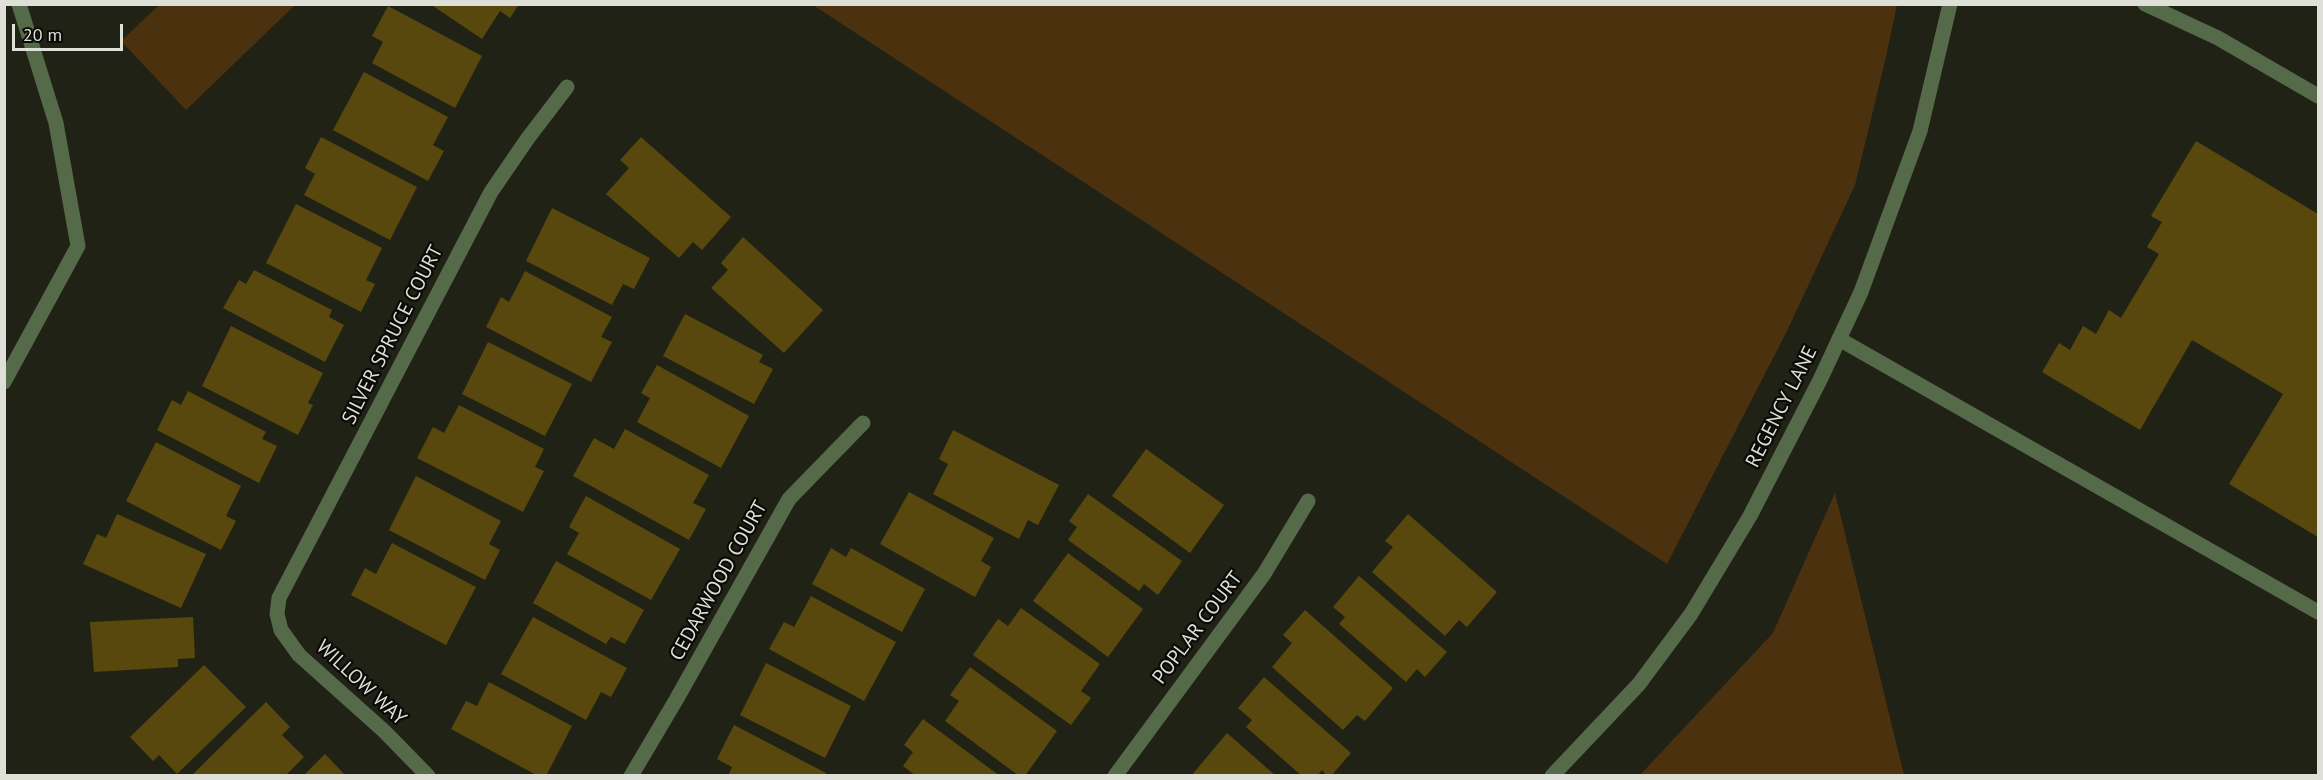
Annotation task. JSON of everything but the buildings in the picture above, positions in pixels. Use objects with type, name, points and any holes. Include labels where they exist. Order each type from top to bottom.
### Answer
[{"type":"street","points":[[4,382],[78,246],[57,123],[19,4]]},
{"type":"street","name":"REGENCY LANE","points":[[1552,776],[1640,684],[1690,614],[1750,516],[1861,292],[1920,131],[1950,4]]},
{"type":"street","points":[[2145,4],[2218,38],[2319,96]]},
{"type":"street","name":"SILVER SPRUCE COURT","points":[[277,614],[279,598],[285,584],[319,524],[491,192],[567,87]]},
{"type":"street","points":[[1839,339],[2319,612]]},
{"type":"street","name":"CEDARWOOD COURT","points":[[631,776],[789,499],[862,423]]},
{"type":"street","name":"POPLAR COURT","points":[[1115,776],[1264,574],[1308,501]]},
{"type":"street","name":"WILLOW WAY","points":[[277,614],[281,630],[299,655],[384,731],[428,776]]},
{"type":"shaded area","points":[[159,5],[295,5],[186,110],[121,41]]},
{"type":"shaded area","points":[[813,5],[1897,5],[1855,185],[1787,331],[1667,564]]},
{"type":"shaded area","points":[[1835,493],[1904,775],[1640,775],[1773,633]]}]
